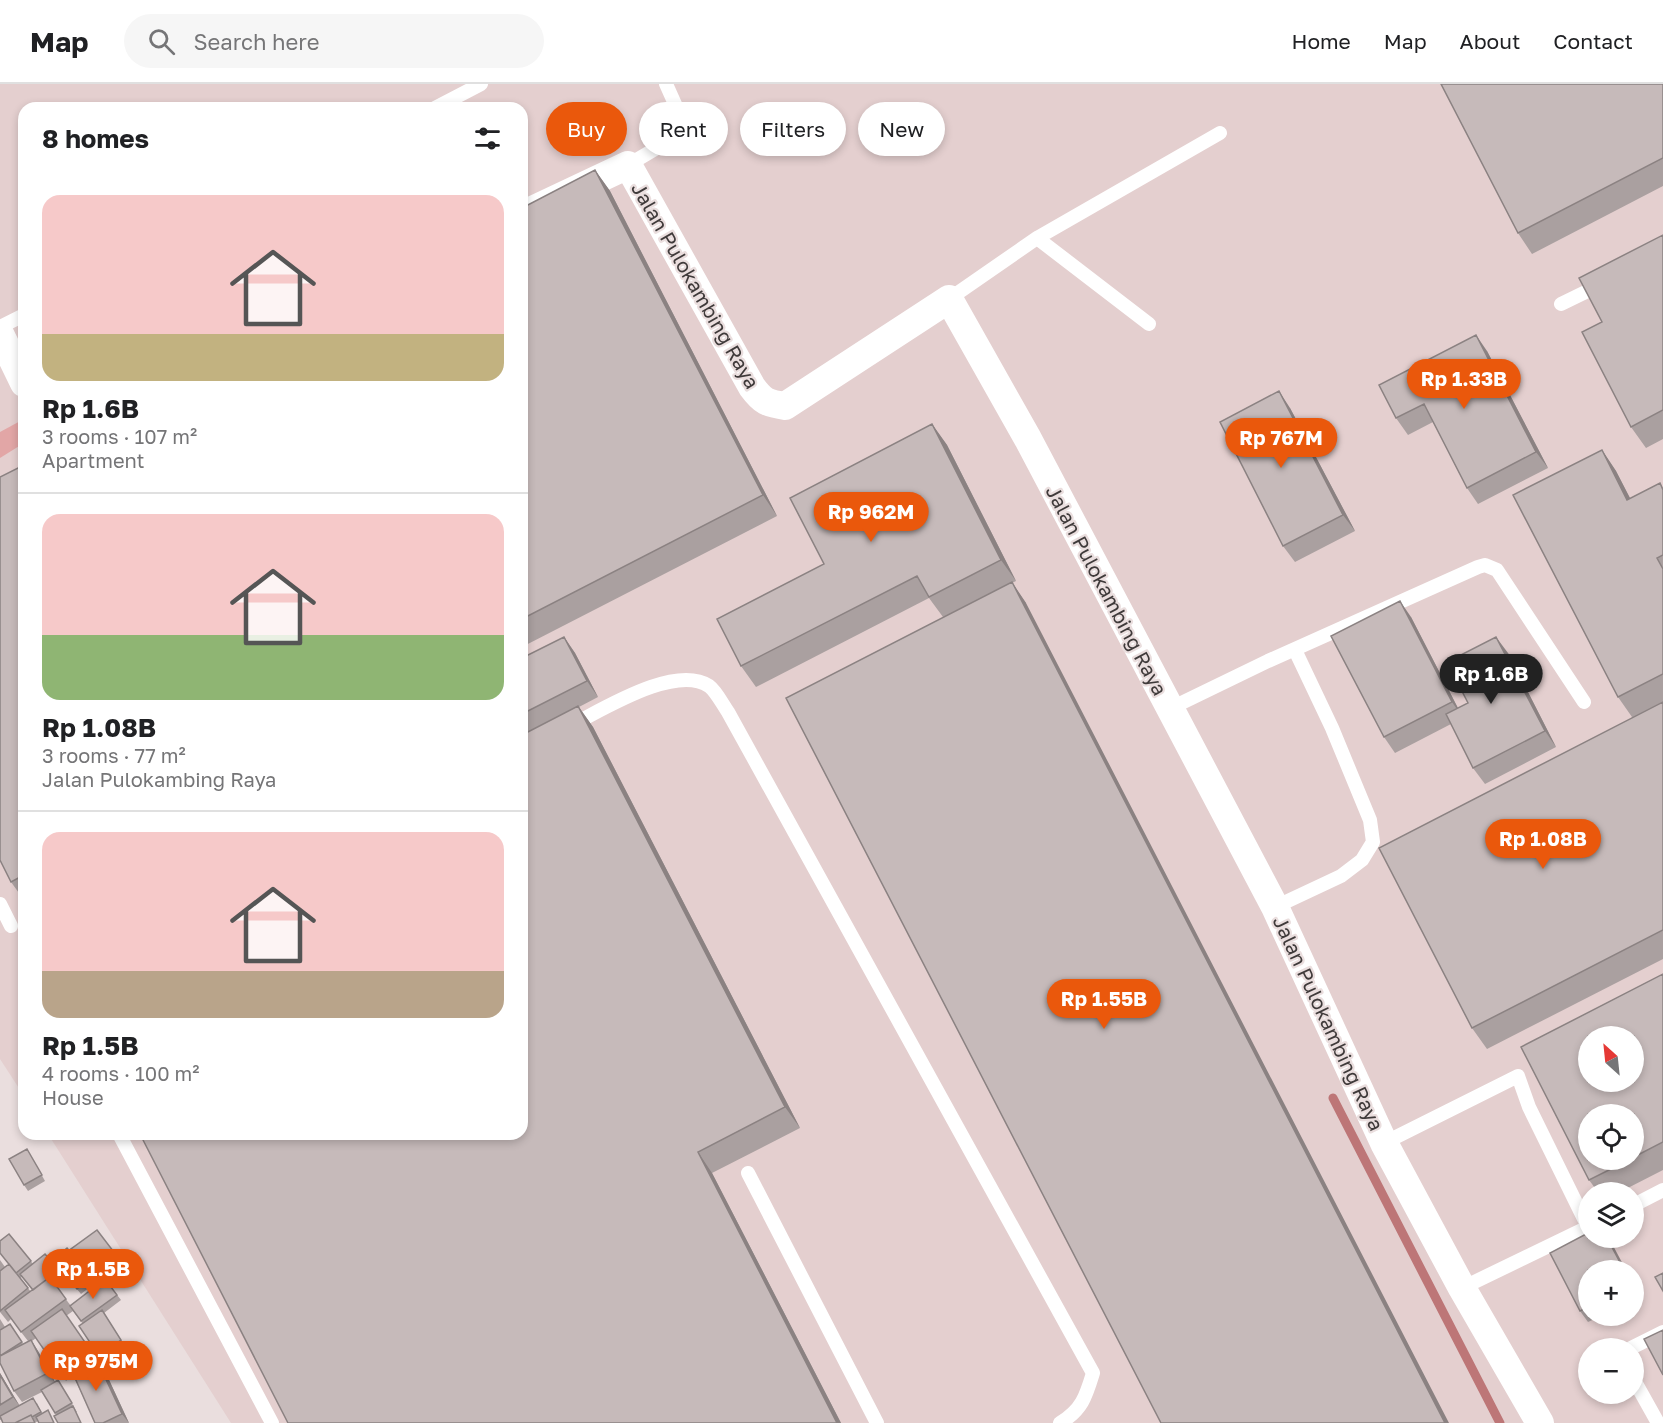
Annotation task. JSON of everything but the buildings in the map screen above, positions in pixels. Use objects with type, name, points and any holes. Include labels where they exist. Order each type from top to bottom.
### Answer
[{"type":"street","name":"Jalan Pulokambing Raya","points":[[528,212],[628,165],[752,387],[762,400],[785,406],[949,299],[1028,439],[1275,908],[1384,1143],[1462,1288],[1540,1423]]},
{"type":"street","points":[[0,334],[18,371]]},
{"type":"lane","points":[[446,102],[481,84]]},
{"type":"lane","points":[[628,165],[672,139],[681,126],[679,113],[666,84]]},
{"type":"lane","points":[[949,299],[1037,238],[1220,133]]},
{"type":"lane","points":[[1037,238],[1149,324]]},
{"type":"lane","points":[[1561,304],[1612,279]]},
{"type":"lane","points":[[0,327],[18,318]]},
{"type":"lane","points":[[1169,709],[1485,565],[1497,570],[1584,702]]},
{"type":"lane","points":[[1275,908],[1341,876],[1362,860],[1373,842],[1370,820],[1332,728],[1295,650]]},
{"type":"lane","points":[[564,730],[648,687],[692,680],[710,687],[722,704],[1093,1373],[1086,1399],[1060,1423]]},
{"type":"lane","points":[[0,904],[11,926]]},
{"type":"lane","points":[[1384,1143],[1522,1073],[1529,1107],[1578,1207]]},
{"type":"lane","points":[[122,1140],[272,1423]]},
{"type":"lane","points":[[748,1173],[877,1423]]},
{"type":"lane","points":[[1644,1200],[1663,1190]]},
{"type":"lane","points":[[1462,1288],[1578,1232]]},
{"type":"lane","points":[[1644,1342],[1663,1332]]},
{"type":"lane","points":[[1644,1398],[1658,1423]]},
{"type":"shaded area","points":[[0,84],[1663,84],[1663,1423],[231,1423],[52,1140],[528,1140],[528,102],[18,102],[18,1087],[0,1059]]},
{"type":"shaded area","points":[[18,422],[18,447],[0,458],[0,432]]},
{"type":"waterway","points":[[1333,1098],[1500,1423]]}]
